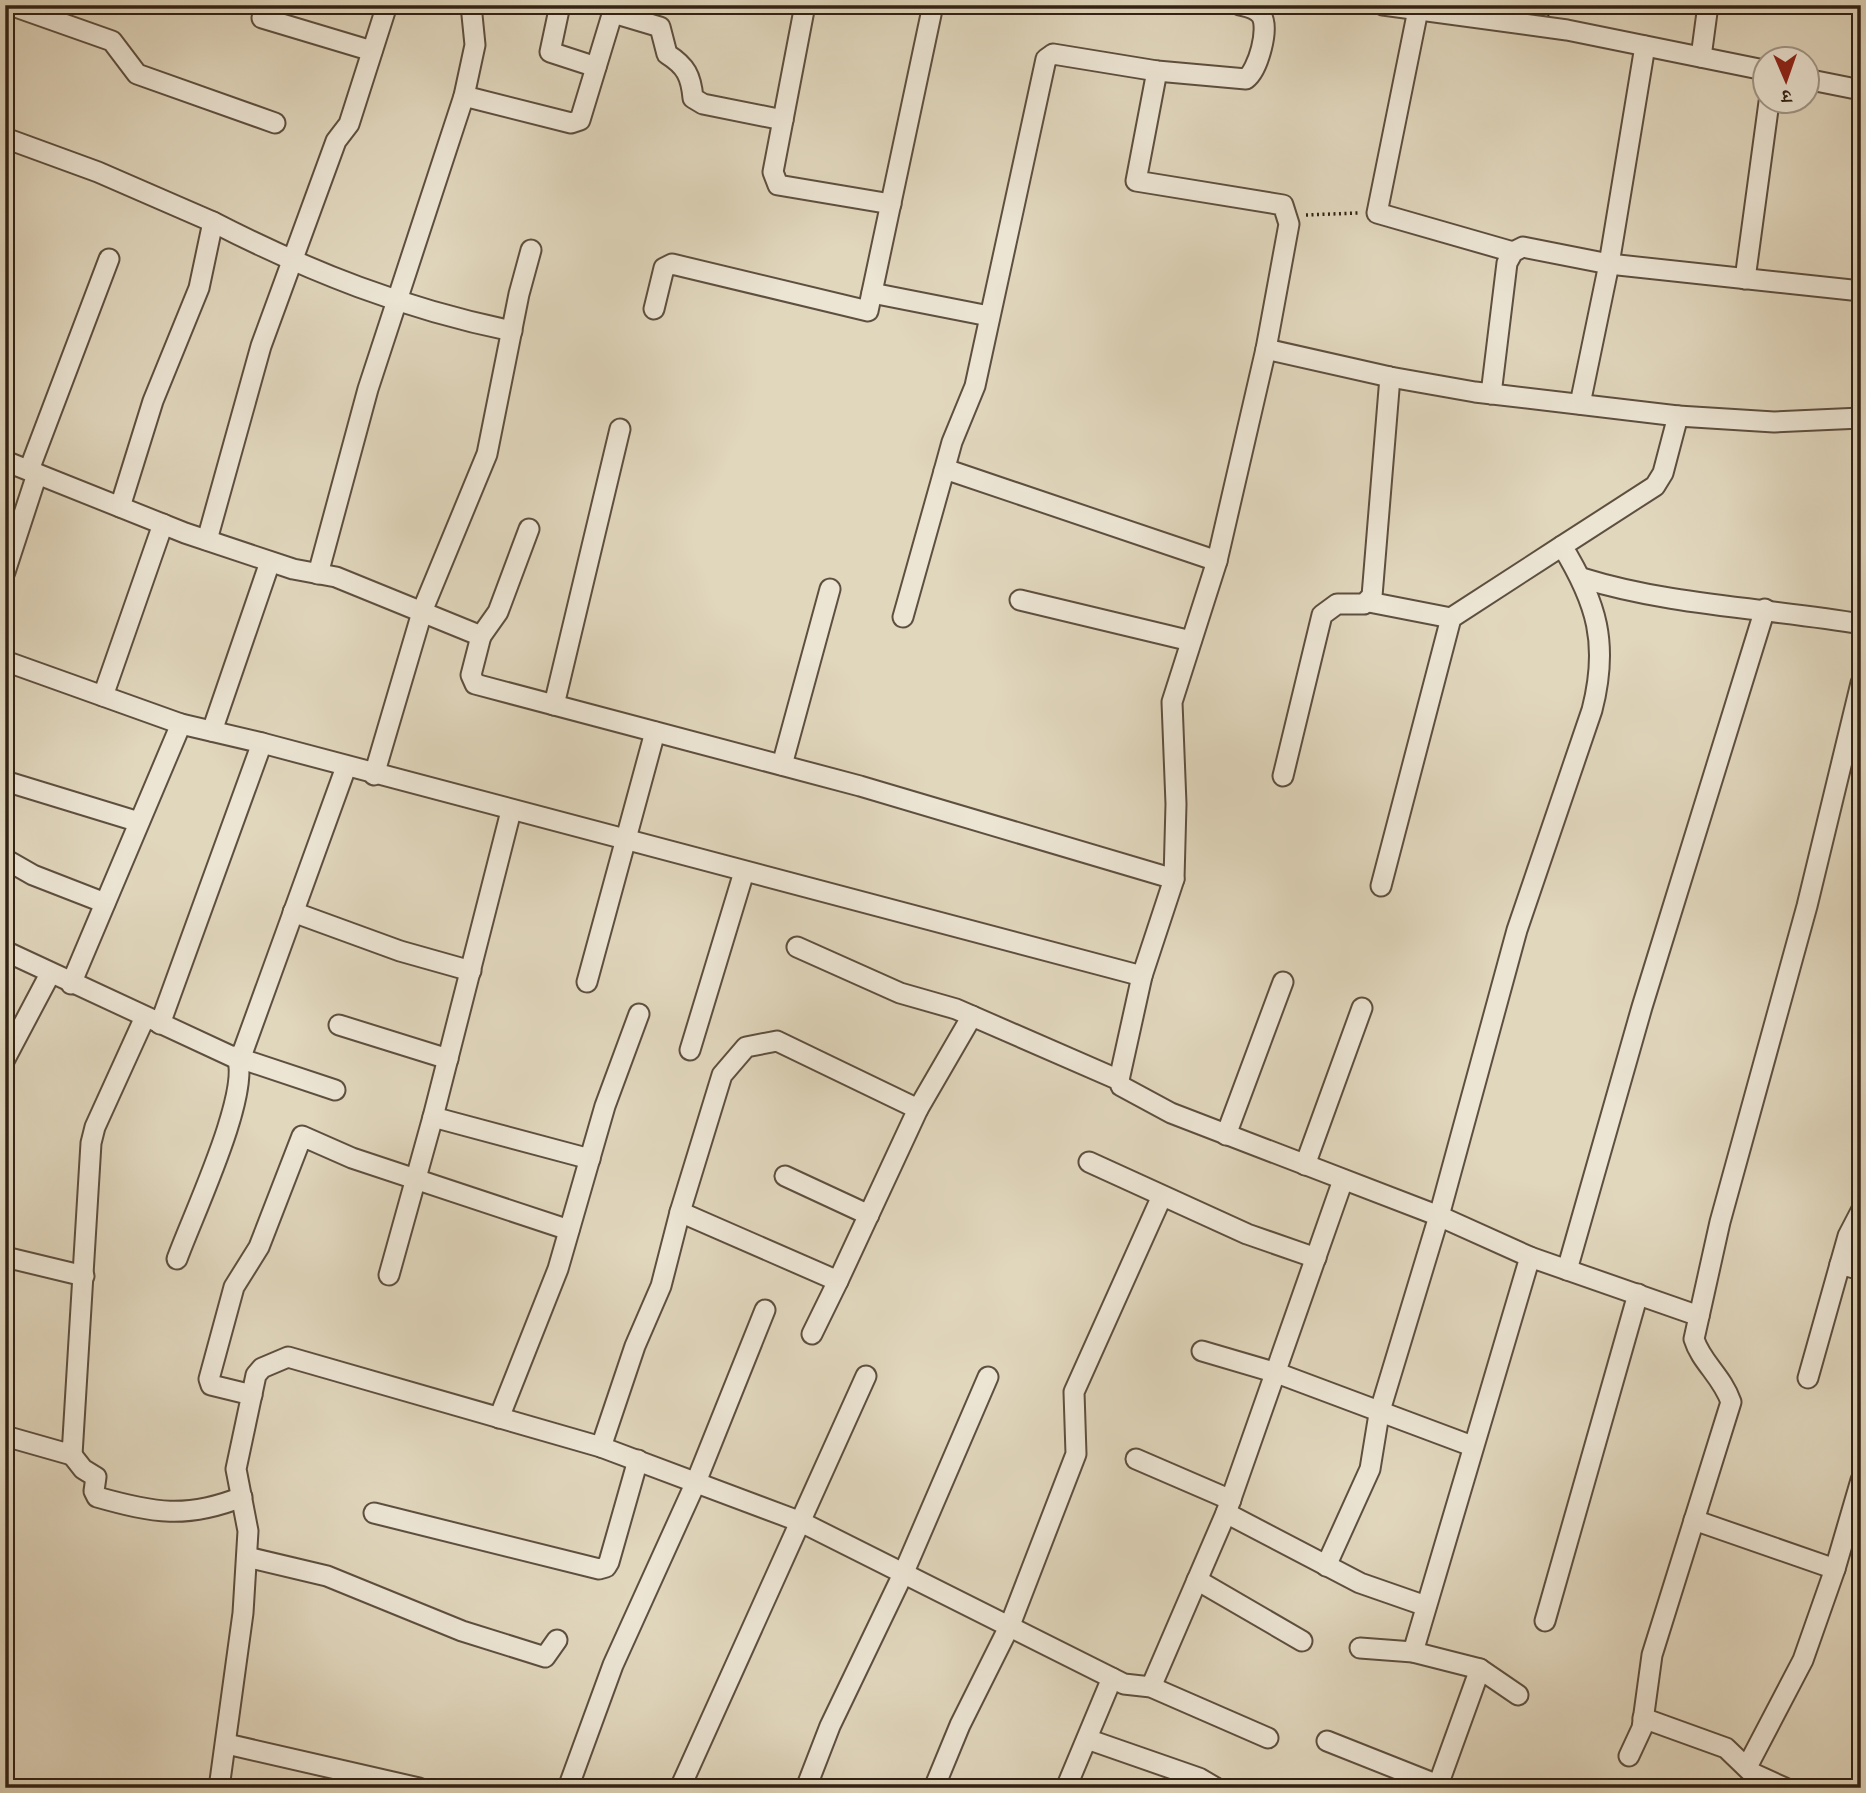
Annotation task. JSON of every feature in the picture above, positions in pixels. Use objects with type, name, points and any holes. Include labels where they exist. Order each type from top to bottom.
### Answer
[{"type":"street","points":[[10,5],[112,41],[137,74],[275,123]]},
{"type":"street","points":[[207,540],[261,346],[336,141],[349,124],[387,5]]},
{"type":"street","points":[[318,574],[396,300],[464,96],[475,45],[471,5]]},
{"type":"street","points":[[559,5],[550,52],[596,67]]},
{"type":"street","points":[[805,5],[773,172],[778,184],[891,204]]},
{"type":"street","points":[[654,309],[664,268],[672,264],[865,312],[869,308],[933,5]]},
{"type":"street","points":[[903,617],[952,442],[975,386],[1045,59],[1054,54],[1238,81],[1249,77],[1264,33],[1263,17],[1256,9],[1240,5]]},
{"type":"street","points":[[1382,5],[1520,22],[1750,67]]},
{"type":"street","points":[[1701,57],[1709,5]]},
{"type":"street","points":[[464,96],[571,123],[580,120],[614,9],[660,27],[667,54],[683,64],[692,79],[693,98],[703,104],[783,120]]},
{"type":"street","points":[[1418,10],[1377,213],[1513,253]]},
{"type":"street","points":[[262,18],[372,51]]},
{"type":"street","points":[[1580,404],[1609,264],[1645,46]]},
{"type":"street","points":[[1157,71],[1136,181],[1283,205],[1289,215],[1266,349],[1217,561],[1172,702],[1176,804],[1174,879],[1142,976],[1119,1080],[1121,1086],[1131,1093],[1226,1135],[1439,1216],[1530,1257],[1699,1316]]},
{"type":"street","points":[[1820,82],[1861,90]]},
{"type":"street","points":[[1745,279],[1767,116]]},
{"type":"street","points":[[5,138],[98,172],[214,222],[291,262],[450,318],[512,331]]},
{"type":"street","points":[[120,507],[153,401],[199,288],[214,222]]},
{"type":"street","points":[[1491,394],[1507,263],[1513,253],[1523,247],[1609,264],[1861,291]]},
{"type":"street","points":[[374,775],[423,610],[487,454],[531,250]]},
{"type":"street","points":[[5,572],[33,472],[109,259]]},
{"type":"street","points":[[872,293],[989,316]]},
{"type":"street","points":[[1266,349],[1391,377],[1491,394],[1678,416],[1774,422],[1861,418]]},
{"type":"street","points":[[1369,602],[1391,377]]},
{"type":"street","points":[[1381,886],[1451,618],[1654,486],[1663,473],[1678,416]]},
{"type":"street","points":[[554,705],[620,429]]},
{"type":"street","points":[[5,461],[207,540],[270,562],[336,577],[423,610],[481,636]]},
{"type":"street","points":[[944,471],[951,471],[1217,561]]},
{"type":"street","points":[[103,696],[163,524]]},
{"type":"street","points":[[529,529],[498,612],[481,636],[471,675],[475,684],[782,765],[1174,879]]},
{"type":"street","points":[[1326,1566],[1370,1469],[1379,1414],[1439,1216],[1517,930],[1592,710],[1601,676],[1600,639],[1582,578],[1562,546]]},
{"type":"street","points":[[212,732],[270,562]]},
{"type":"street","points":[[1582,578],[1627,592],[1861,624]]},
{"type":"street","points":[[782,765],[830,589]]},
{"type":"street","points":[[1020,600],[1191,641]]},
{"type":"street","points":[[1283,776],[1322,615],[1337,604],[1369,602],[1451,618]]},
{"type":"street","points":[[1567,1269],[1642,1007],[1765,609]]},
{"type":"street","points":[[5,662],[181,724],[262,743],[374,775],[1142,976]]},
{"type":"street","points":[[1629,1756],[1643,1718],[1652,1655],[1731,1402],[1725,1384],[1698,1352],[1694,1339],[1720,1222],[1807,906],[1861,683]]},
{"type":"street","points":[[71,984],[181,724]]},
{"type":"street","points":[[587,982],[655,732]]},
{"type":"street","points":[[72,1455],[95,1127],[153,1021],[262,743]]},
{"type":"street","points":[[177,1259],[223,1139],[241,1069],[240,1055],[346,767]]},
{"type":"street","points":[[5,781],[139,822]]},
{"type":"street","points":[[389,1275],[433,1117],[511,811]]},
{"type":"street","points":[[5,859],[33,875],[105,903]]},
{"type":"street","points":[[690,1050],[744,872]]},
{"type":"street","points":[[293,912],[400,951],[471,971]]},
{"type":"street","points":[[797,947],[900,993],[972,1016],[1119,1080]]},
{"type":"street","points":[[5,951],[153,1021],[240,1055],[239,1058],[335,1090]]},
{"type":"street","points":[[5,1059],[50,974]]},
{"type":"street","points":[[1226,1135],[1283,982]]},
{"type":"street","points":[[1305,1165],[1362,1008]]},
{"type":"street","points":[[499,1419],[558,1269],[605,1106],[639,1014]]},
{"type":"street","points":[[812,1334],[918,1109],[972,1016]]},
{"type":"street","points":[[340,1025],[448,1059]]},
{"type":"street","points":[[601,1447],[635,1346],[661,1286],[680,1212],[722,1075],[746,1047],[777,1041],[918,1109]]},
{"type":"street","points":[[433,1117],[590,1159]]},
{"type":"street","points":[[251,1395],[211,1385],[209,1379],[234,1287],[258,1247],[302,1136],[352,1158],[569,1230]]},
{"type":"street","points":[[1089,1162],[1247,1234],[1316,1258]]},
{"type":"street","points":[[785,1176],[869,1215]]},
{"type":"street","points":[[1151,1687],[1229,1506],[1343,1180]]},
{"type":"street","points":[[934,1788],[960,1725],[1010,1625],[1076,1454],[1074,1392],[1162,1196]]},
{"type":"street","points":[[1808,1378],[1840,1264],[1861,1211]]},
{"type":"street","points":[[680,1212],[838,1281]]},
{"type":"street","points":[[5,1257],[84,1276]]},
{"type":"street","points":[[1413,1652],[1530,1257]]},
{"type":"street","points":[[1840,1264],[1861,1270]]},
{"type":"street","points":[[1545,1621],[1638,1294]]},
{"type":"street","points":[[568,1788],[613,1665],[696,1482],[765,1310]]},
{"type":"street","points":[[1202,1351],[1277,1373],[1379,1414],[1472,1447]]},
{"type":"street","points":[[219,1788],[243,1613],[247,1557],[248,1531],[236,1469],[256,1375],[262,1368],[288,1357],[601,1447],[801,1522],[1124,1684],[1151,1687],[1268,1738]]},
{"type":"street","points":[[680,1788],[866,1376]]},
{"type":"street","points":[[806,1788],[830,1726],[904,1572],[988,1377]]},
{"type":"street","points":[[5,1436],[72,1455],[83,1469],[96,1477],[94,1491],[97,1497],[142,1510],[186,1513],[210,1509],[242,1497]]},
{"type":"street","points":[[1136,1459],[1229,1506],[1326,1566],[1360,1583],[1426,1606]]},
{"type":"street","points":[[374,1513],[599,1569],[606,1567],[609,1562],[638,1460]]},
{"type":"street","points":[[1747,1766],[1803,1660],[1835,1569],[1861,1479]]},
{"type":"street","points":[[1694,1520],[1835,1569]]},
{"type":"street","points":[[247,1557],[327,1576],[462,1631],[545,1657],[557,1640]]},
{"type":"street","points":[[1198,1580],[1302,1641]]},
{"type":"street","points":[[1360,1648],[1413,1652],[1480,1669],[1518,1695]]},
{"type":"street","points":[[1326,1741],[1437,1787],[1480,1669]]},
{"type":"street","points":[[1066,1788],[1112,1678]]},
{"type":"street","points":[[1643,1718],[1726,1748],[1761,1779],[1785,1788]]},
{"type":"street","points":[[1087,1739],[1203,1784]]},
{"type":"street","points":[[227,1744],[419,1788]]},
{"type":"path","points":[[1289,215],[1377,213]]},
{"type":"building","points":[[1539,5],[1550,5],[1548,18],[1537,14]]}]
